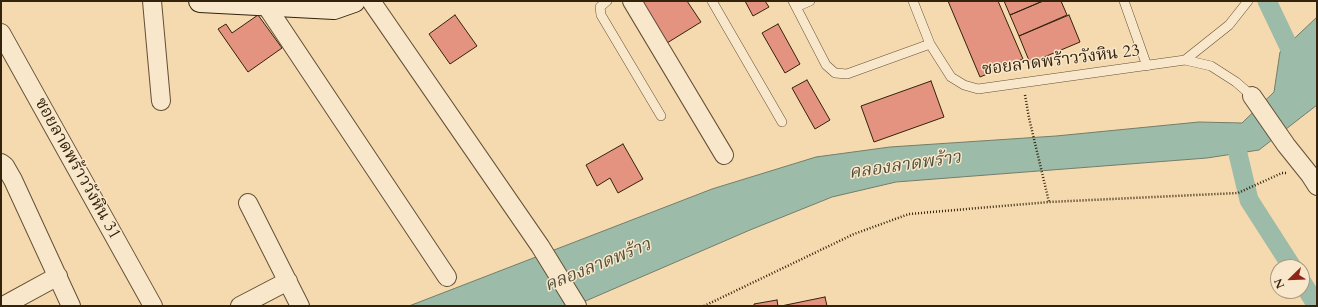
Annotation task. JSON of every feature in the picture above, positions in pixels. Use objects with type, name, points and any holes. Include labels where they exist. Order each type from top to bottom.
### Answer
[{"type":"main road","points":[[200,1],[264,3],[334,8],[354,1]]},
{"type":"street","points":[[152,1],[161,101]]},
{"type":"street","points":[[371,1],[540,246],[577,306]]},
{"type":"street","points":[[632,1],[724,155]]},
{"type":"street","points":[[264,3],[447,277]]},
{"type":"street","name":"ซอยลาดพร้าววังหิน 31","points":[[1,33],[152,306]]},
{"type":"street","points":[[1252,96],[1286,145],[1310,174],[1317,186]]},
{"type":"street","points":[[1,163],[12,180],[71,306]]},
{"type":"street","points":[[248,203],[300,306]]},
{"type":"street","points":[[3,306],[58,276]]},
{"type":"street","points":[[240,306],[288,281]]},
{"type":"lane","points":[[607,1],[600,7],[601,15],[661,116]]},
{"type":"lane","points":[[712,1],[782,122]]},
{"type":"lane","points":[[810,1],[794,4],[826,66],[835,73],[847,74],[930,44]]},
{"type":"lane","name":"ซอยลาดพร้าววังหิน 23","points":[[913,1],[930,44],[951,77],[964,85],[978,89],[1186,60],[1212,66],[1236,82],[1252,96]]},
{"type":"lane","points":[[1124,1],[1147,66]]},
{"type":"lane","points":[[1186,60],[1229,25],[1248,1]]},
{"type":"path","points":[[1023,83],[1029,118],[1048,202]]},
{"type":"path","points":[[704,306],[854,234],[909,214],[1048,202],[1238,193],[1257,184]]},
{"type":"water","name":"คลองลาดพร้าว","points":[[1317,17],[1317,105],[1259,150],[1207,158],[896,182],[832,197],[750,230],[574,306],[409,306],[712,189],[816,157],[890,147],[1056,136],[1199,122],[1242,123],[1274,92],[1280,52]]},
{"type":"building","points":[[640,1],[687,1],[701,22],[667,43]]},
{"type":"building","points":[[745,1],[765,1],[769,7],[753,16]]},
{"type":"building","points":[[948,1],[998,1],[1023,59],[980,77]]},
{"type":"building","points":[[1004,1],[1043,1],[1010,15]]},
{"type":"building","points":[[1043,1],[1061,1],[1067,15],[1019,36],[1010,15]]},
{"type":"building","points":[[258,15],[282,48],[248,72],[218,29],[226,24],[232,33]]},
{"type":"building","points":[[455,15],[477,46],[450,64],[429,34]]},
{"type":"building","points":[[1069,15],[1080,42],[1030,63],[1019,36]]},
{"type":"building","points":[[778,24],[800,64],[785,73],[762,33]]},
{"type":"building","points":[[807,80],[830,120],[815,129],[792,88]]},
{"type":"building","points":[[931,81],[944,117],[874,142],[861,106]]},
{"type":"building","points":[[623,144],[643,179],[618,193],[610,178],[597,186],[586,165]]},
{"type":"building","points":[[825,297],[827,306],[781,306]]},
{"type":"building","points":[[777,300],[778,306],[754,306],[754,304]]},
{"type":"waterway","points":[[1267,1],[1299,68]]},
{"type":"waterway","points":[[1233,133],[1249,200],[1287,259]]},
{"type":"waterway","points":[[1310,295],[1317,306]]}]
